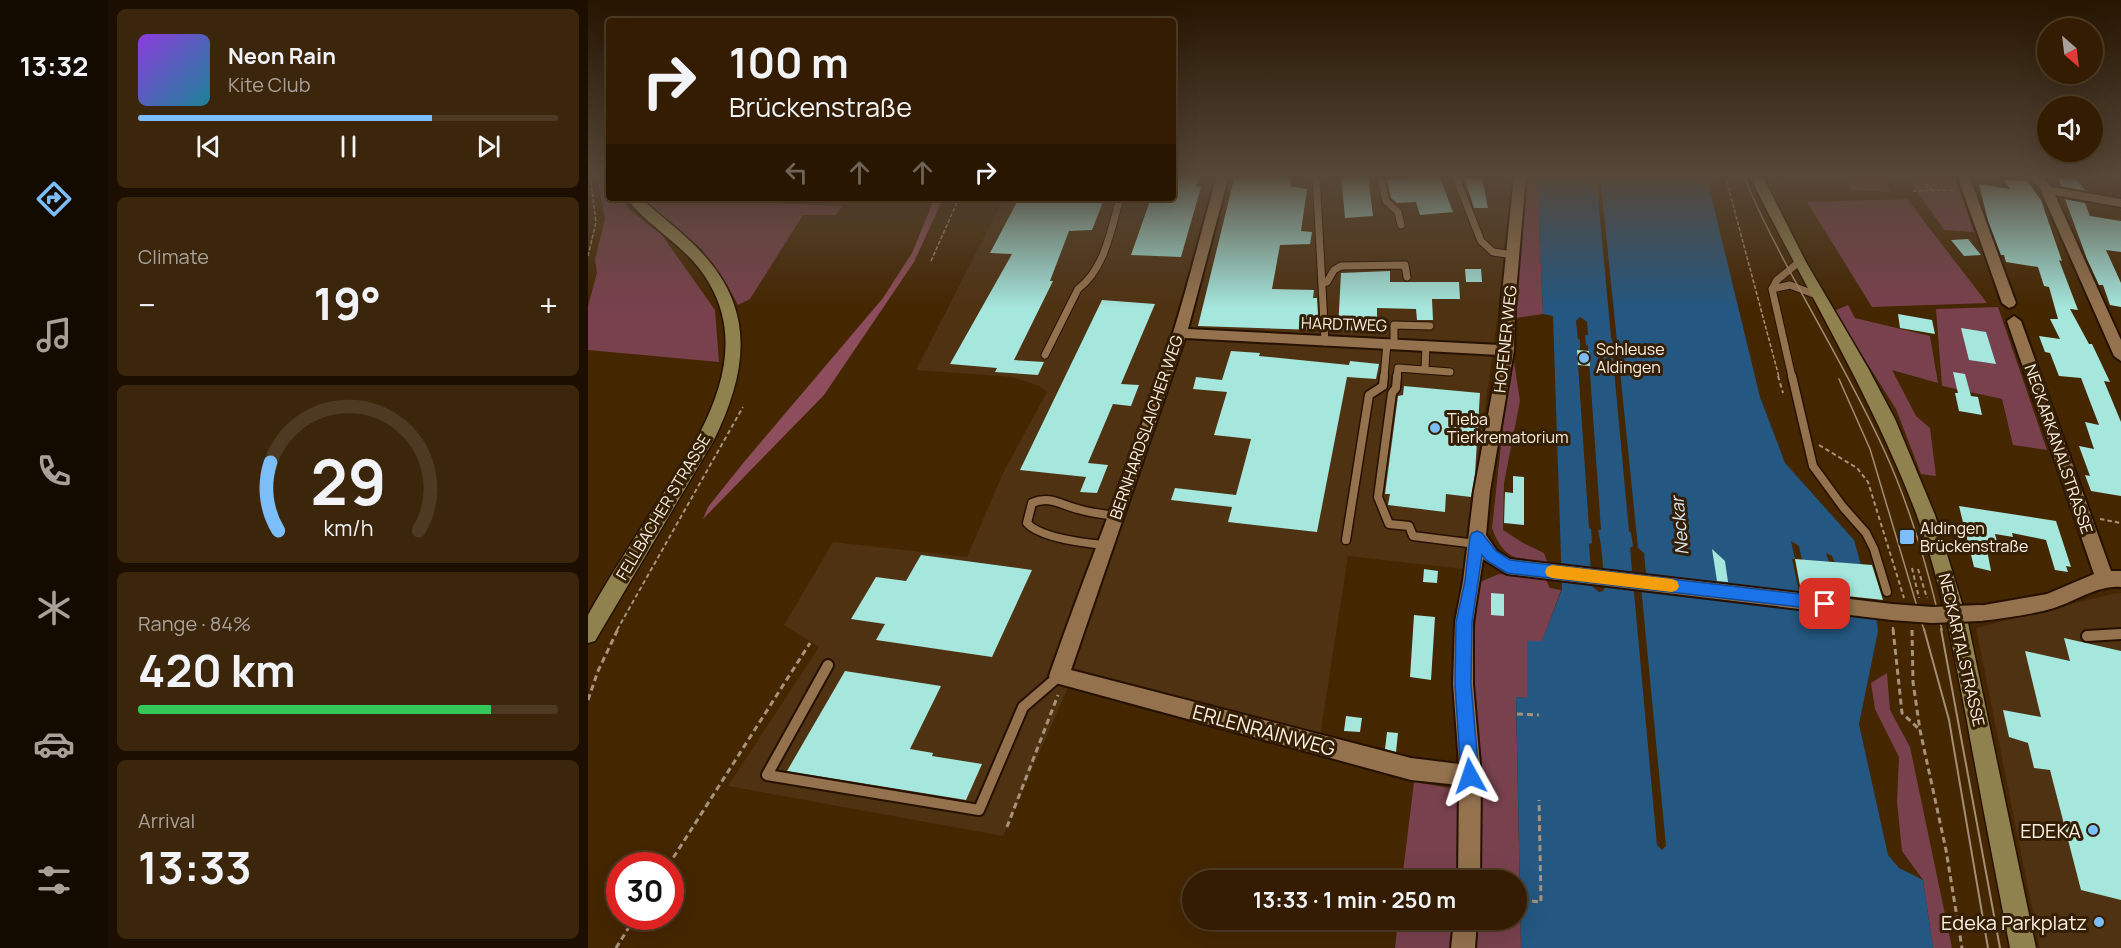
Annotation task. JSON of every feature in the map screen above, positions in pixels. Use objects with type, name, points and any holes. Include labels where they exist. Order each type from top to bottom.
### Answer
[{"type":"main road","name":"FELLBACHER STRASSE","points":[[588,634],[608,597],[707,437],[724,397],[732,369],[732,321],[724,296],[715,279],[695,255],[656,219]]},
{"type":"main road","name":"NECKARTALSTRASSE","points":[[1777,219],[1798,262],[1886,419],[1926,514],[1947,579],[1970,677],[2023,948]]},
{"type":"street","name":"BERNHARDSLAICHER WEG","points":[[1059,676],[1180,333],[1211,219]]},
{"type":"street","name":"HOFENER WEG","points":[[1470,870],[1470,776],[1463,684],[1464,622],[1507,350],[1508,304],[1517,219]]},
{"type":"street","points":[[1979,219],[2009,303]]},
{"type":"street","points":[[2060,219],[2121,356]]},
{"type":"street","name":"NECKARKANALSTRASSE","points":[[2014,321],[2082,516],[2113,578]]},
{"type":"street","name":"HARDTWEG","points":[[1180,333],[1507,350]]},
{"type":"street","points":[[1476,541],[1491,556],[1507,566],[1898,605],[1932,615],[1980,613],[2041,603],[2070,595],[2113,578]]},
{"type":"street","name":"ERLENRAINWEG","points":[[1059,676],[1411,769],[1470,776]]},
{"type":"street","points":[[1463,948],[1465,930]]},
{"type":"lane","points":[[1045,355],[1078,289],[1085,285],[1098,264],[1113,219]]},
{"type":"lane","points":[[1318,219],[1325,342]]},
{"type":"lane","points":[[1400,219],[1401,225]]},
{"type":"lane","points":[[1472,219],[1480,241],[1493,252],[1514,255]]},
{"type":"lane","points":[[1798,262],[1777,280],[1772,289],[1813,466],[1866,533],[1874,549],[1887,592]]},
{"type":"lane","points":[[1322,283],[1327,282],[1334,270],[1341,266],[1405,265],[1407,277]]},
{"type":"lane","points":[[1772,289],[1790,285],[1819,296]]},
{"type":"lane","points":[[1346,540],[1369,395],[1383,386],[1394,325],[1430,326]]},
{"type":"lane","points":[[1425,370],[1426,345]]},
{"type":"lane","points":[[1450,372],[1398,368],[1396,388],[1392,393],[1378,497],[1389,524],[1409,526],[1413,536],[1476,541]]},
{"type":"lane","points":[[1104,545],[1083,543],[1033,530],[1027,523],[1032,504],[1041,499],[1062,502],[1075,509],[1116,516]]},
{"type":"lane","points":[[2086,636],[2121,634]]},
{"type":"lane","points":[[828,665],[767,775],[979,810],[1023,706],[1059,676]]},
{"type":"path","points":[[588,255],[596,219]]},
{"type":"path","points":[[932,261],[950,219]]},
{"type":"path","points":[[1737,219],[1779,382],[1786,400]]},
{"type":"path","points":[[588,700],[598,671],[621,622],[743,407]]},
{"type":"path","points":[[1806,437],[1857,468],[1868,482],[1898,605],[1899,698],[1902,713],[1920,730]]},
{"type":"path","points":[[2082,516],[2121,523]]},
{"type":"path","points":[[1912,568],[1919,597]]},
{"type":"path","points":[[1918,569],[1932,615]]},
{"type":"path","points":[[1910,620],[1913,630],[1913,682],[1920,730],[1946,850],[1962,948]]},
{"type":"path","points":[[677,852],[810,643]]},
{"type":"path","points":[[1007,827],[1058,697],[1059,676]]},
{"type":"path","points":[[1517,714],[1539,715]]},
{"type":"path","points":[[1527,901],[1541,902],[1539,800]]},
{"type":"path","points":[[616,948],[627,930]]},
{"type":"shaded area","points":[[605,219],[642,219],[662,235],[715,310],[719,362],[588,350],[588,306],[597,273],[595,259]]},
{"type":"shaded area","points":[[666,219],[800,219],[750,299],[738,305],[726,283],[702,250]]},
{"type":"shaded area","points":[[926,219],[934,219],[914,262],[824,395],[703,519],[708,507],[744,462],[883,298],[912,253]]},
{"type":"shaded area","points":[[993,219],[1511,219],[1463,569],[1348,556],[1320,737],[1074,674],[1003,836],[728,786],[819,647],[784,625],[833,542],[967,557],[1003,473],[1047,392],[1039,386],[1012,377],[916,370]]},
{"type":"shaded area","points":[[1522,219],[1539,219],[1543,314],[1515,318]]},
{"type":"shaded area","points":[[1818,219],[1923,219],[1987,303],[1872,307]]},
{"type":"shaded area","points":[[1937,219],[1970,219],[1974,232],[1944,230]]},
{"type":"shaded area","points":[[1848,305],[1855,318],[1930,336],[1938,383],[1892,370],[1916,416],[1930,428],[1936,476],[1921,474],[1896,409],[1834,311]]},
{"type":"shaded area","points":[[1998,307],[2047,450],[2013,445],[2002,399],[1942,386],[1936,309]]},
{"type":"shaded area","points":[[1510,362],[1514,362],[1520,401],[1504,483],[1503,530],[1544,553],[1548,564],[1513,556],[1501,546],[1492,528]]},
{"type":"shaded area","points":[[1499,574],[1545,578],[1550,588],[1561,590],[1542,642],[1527,641],[1527,698],[1516,697],[1519,870],[1403,870],[1414,782],[1450,788],[1470,776],[1463,684],[1474,686],[1473,645],[1480,582]]},
{"type":"shaded area","points":[[2121,593],[2121,948],[2040,948],[1976,628]]},
{"type":"shaded area","points":[[1887,673],[1890,710],[1910,747],[1952,948],[1933,948],[1923,880],[1902,851],[1897,802],[1899,757],[1875,709],[1871,683]]},
{"type":"shaded area","points":[[1397,930],[1521,930],[1521,948],[1395,948]]},
{"type":"water","name":"Neckar","points":[[1539,219],[1600,219],[1611,337],[1614,347],[1612,348],[1629,531],[1633,546],[1630,548],[1657,845],[1662,850],[1666,846],[1641,586],[1646,574],[1644,553],[1638,548],[1605,219],[1717,219],[1760,397],[1785,463],[1854,540],[1861,565],[1835,563],[1832,556],[1826,553],[1829,562],[1802,560],[1799,546],[1791,541],[1795,559],[1792,559],[1799,592],[1808,614],[1809,600],[1832,603],[1839,624],[1845,615],[1845,604],[1875,607],[1878,631],[1859,724],[1888,855],[1899,868],[1923,880],[1933,948],[1521,948],[1521,930],[1527,930],[1527,870],[1519,870],[1516,697],[1527,698],[1527,641],[1542,641],[1562,589],[1553,316],[1543,314]],"holes":[[[1580,317],[1587,322],[1588,335],[1585,335],[1588,346],[1601,530],[1598,530],[1605,587],[1599,592],[1592,586],[1589,544],[1592,543],[1589,528],[1577,350],[1580,349],[1580,340],[1576,321]]]},
{"type":"building","points":[[1008,219],[1096,219],[1092,230],[1069,231],[1050,281],[1053,281],[1014,360],[1044,362],[1038,375],[995,372],[997,368],[950,364],[1012,254],[990,253]]},
{"type":"building","points":[[1144,219],[1192,219],[1181,257],[1131,255]]},
{"type":"building","points":[[1224,219],[1303,219],[1301,231],[1312,232],[1310,244],[1280,245],[1272,289],[1314,290],[1313,298],[1317,298],[1318,315],[1316,330],[1198,326]]},
{"type":"building","points":[[1988,219],[2048,219],[2062,261],[2059,260],[2078,310],[2070,309],[2089,344],[2092,344],[2110,382],[2104,381],[2121,422],[2121,496],[2091,491],[2085,475],[2090,476],[2079,446],[2094,449],[2085,422],[2099,425],[2081,378],[2059,376],[2050,353],[2045,352],[2039,336],[2060,339],[2050,319],[2058,319],[2049,287],[2044,286],[2038,267],[2006,262]]},
{"type":"building","points":[[2072,219],[2121,221],[2121,252],[2106,250],[2121,283],[2121,307],[2110,305],[2103,285],[2099,285]]},
{"type":"building","points":[[1968,239],[1981,255],[1964,256],[1951,240]]},
{"type":"building","points":[[1465,269],[1481,269],[1482,282],[1466,282]]},
{"type":"building","points":[[1390,271],[1390,282],[1459,282],[1460,299],[1432,299],[1433,320],[1417,320],[1416,309],[1377,308],[1377,331],[1338,330],[1341,273]]},
{"type":"building","points":[[1102,300],[1155,304],[1121,384],[1139,385],[1131,406],[1113,404],[1088,463],[1108,465],[1097,493],[1080,492],[1086,477],[1020,470]]},
{"type":"building","points":[[1898,314],[1932,320],[1935,334],[1900,328]]},
{"type":"building","points":[[1961,328],[1986,332],[1996,364],[1969,360]]},
{"type":"building","name":"Schleuse Aldingen","points":[[1577,350],[1589,351],[1590,366],[1578,365]]},
{"type":"building","points":[[1231,351],[1349,365],[1350,361],[1379,364],[1376,379],[1347,377],[1317,532],[1228,522],[1232,507],[1171,500],[1175,488],[1236,495],[1251,439],[1214,435],[1227,392],[1193,389],[1196,377],[1222,380]]},
{"type":"building","points":[[1953,372],[1965,374],[1971,396],[1978,397],[1982,415],[1959,411]]},
{"type":"building","name":"Tieba Tierkrematorium","points":[[1404,386],[1480,393],[1475,474],[1471,497],[1446,494],[1445,512],[1388,505],[1390,494],[1385,494],[1398,396],[1403,395]]},
{"type":"building","points":[[1513,476],[1524,477],[1524,525],[1504,523],[1505,492],[1513,493]]},
{"type":"building","points":[[1959,506],[2056,521],[2071,567],[2066,566],[2068,572],[2055,570],[2046,540],[2012,533],[2013,537],[1995,534],[2000,553],[1987,550],[1991,571],[1974,567]]},
{"type":"building","points":[[1712,549],[1725,561],[1728,582],[1717,581]]},
{"type":"building","points":[[921,555],[1032,570],[992,657],[876,640],[885,624],[851,619],[876,577],[906,581]]},
{"type":"building","points":[[1795,559],[1872,565],[1883,600],[1801,591]]},
{"type":"building","points":[[1424,569],[1438,571],[1437,583],[1423,582]]},
{"type":"building","points":[[1491,593],[1504,594],[1504,616],[1491,615]]},
{"type":"building","points":[[1414,615],[1435,617],[1431,680],[1410,677]]},
{"type":"building","name":"EDEKA","points":[[2064,638],[2121,651],[2121,900],[2081,890],[2050,770],[2034,768],[2028,743],[2009,737],[2003,710],[2041,717],[2025,651],[2070,661]]},
{"type":"building","points":[[845,671],[941,686],[910,749],[933,753],[932,756],[982,764],[966,800],[787,771]]},
{"type":"building","points":[[1346,716],[1362,718],[1360,732],[1344,731]]},
{"type":"building","points":[[1387,732],[1398,733],[1396,752],[1385,749]]},
{"type":"tram line","points":[[1763,219],[1885,452],[1918,540],[1942,630]]},
{"type":"tram line","points":[[1839,379],[1870,449],[1924,630]]},
{"type":"tram line","points":[[1924,629],[1949,720],[1988,948]]},
{"type":"tram line","points":[[1941,629],[2000,948]]},
{"type":"slow traffic","points":[[1552,572],[1672,586]]},
{"type":"place","name":"Schleuse Aldingen","points":[[1584,358]]},
{"type":"place","name":"Tieba Tierkrematorium","points":[[1435,428]]},
{"type":"place","name":"Aldingen Brückenstraße","points":[[1907,537]]},
{"type":"place","name":"EDEKA","points":[[2093,830]]},
{"type":"place","name":"Edeka Parkplatz","points":[[2099,922]]},
{"type":"route","points":[[1470,776],[1463,684],[1464,622],[1477,537],[1491,556],[1507,566],[1522,569],[1825,604]]}]
